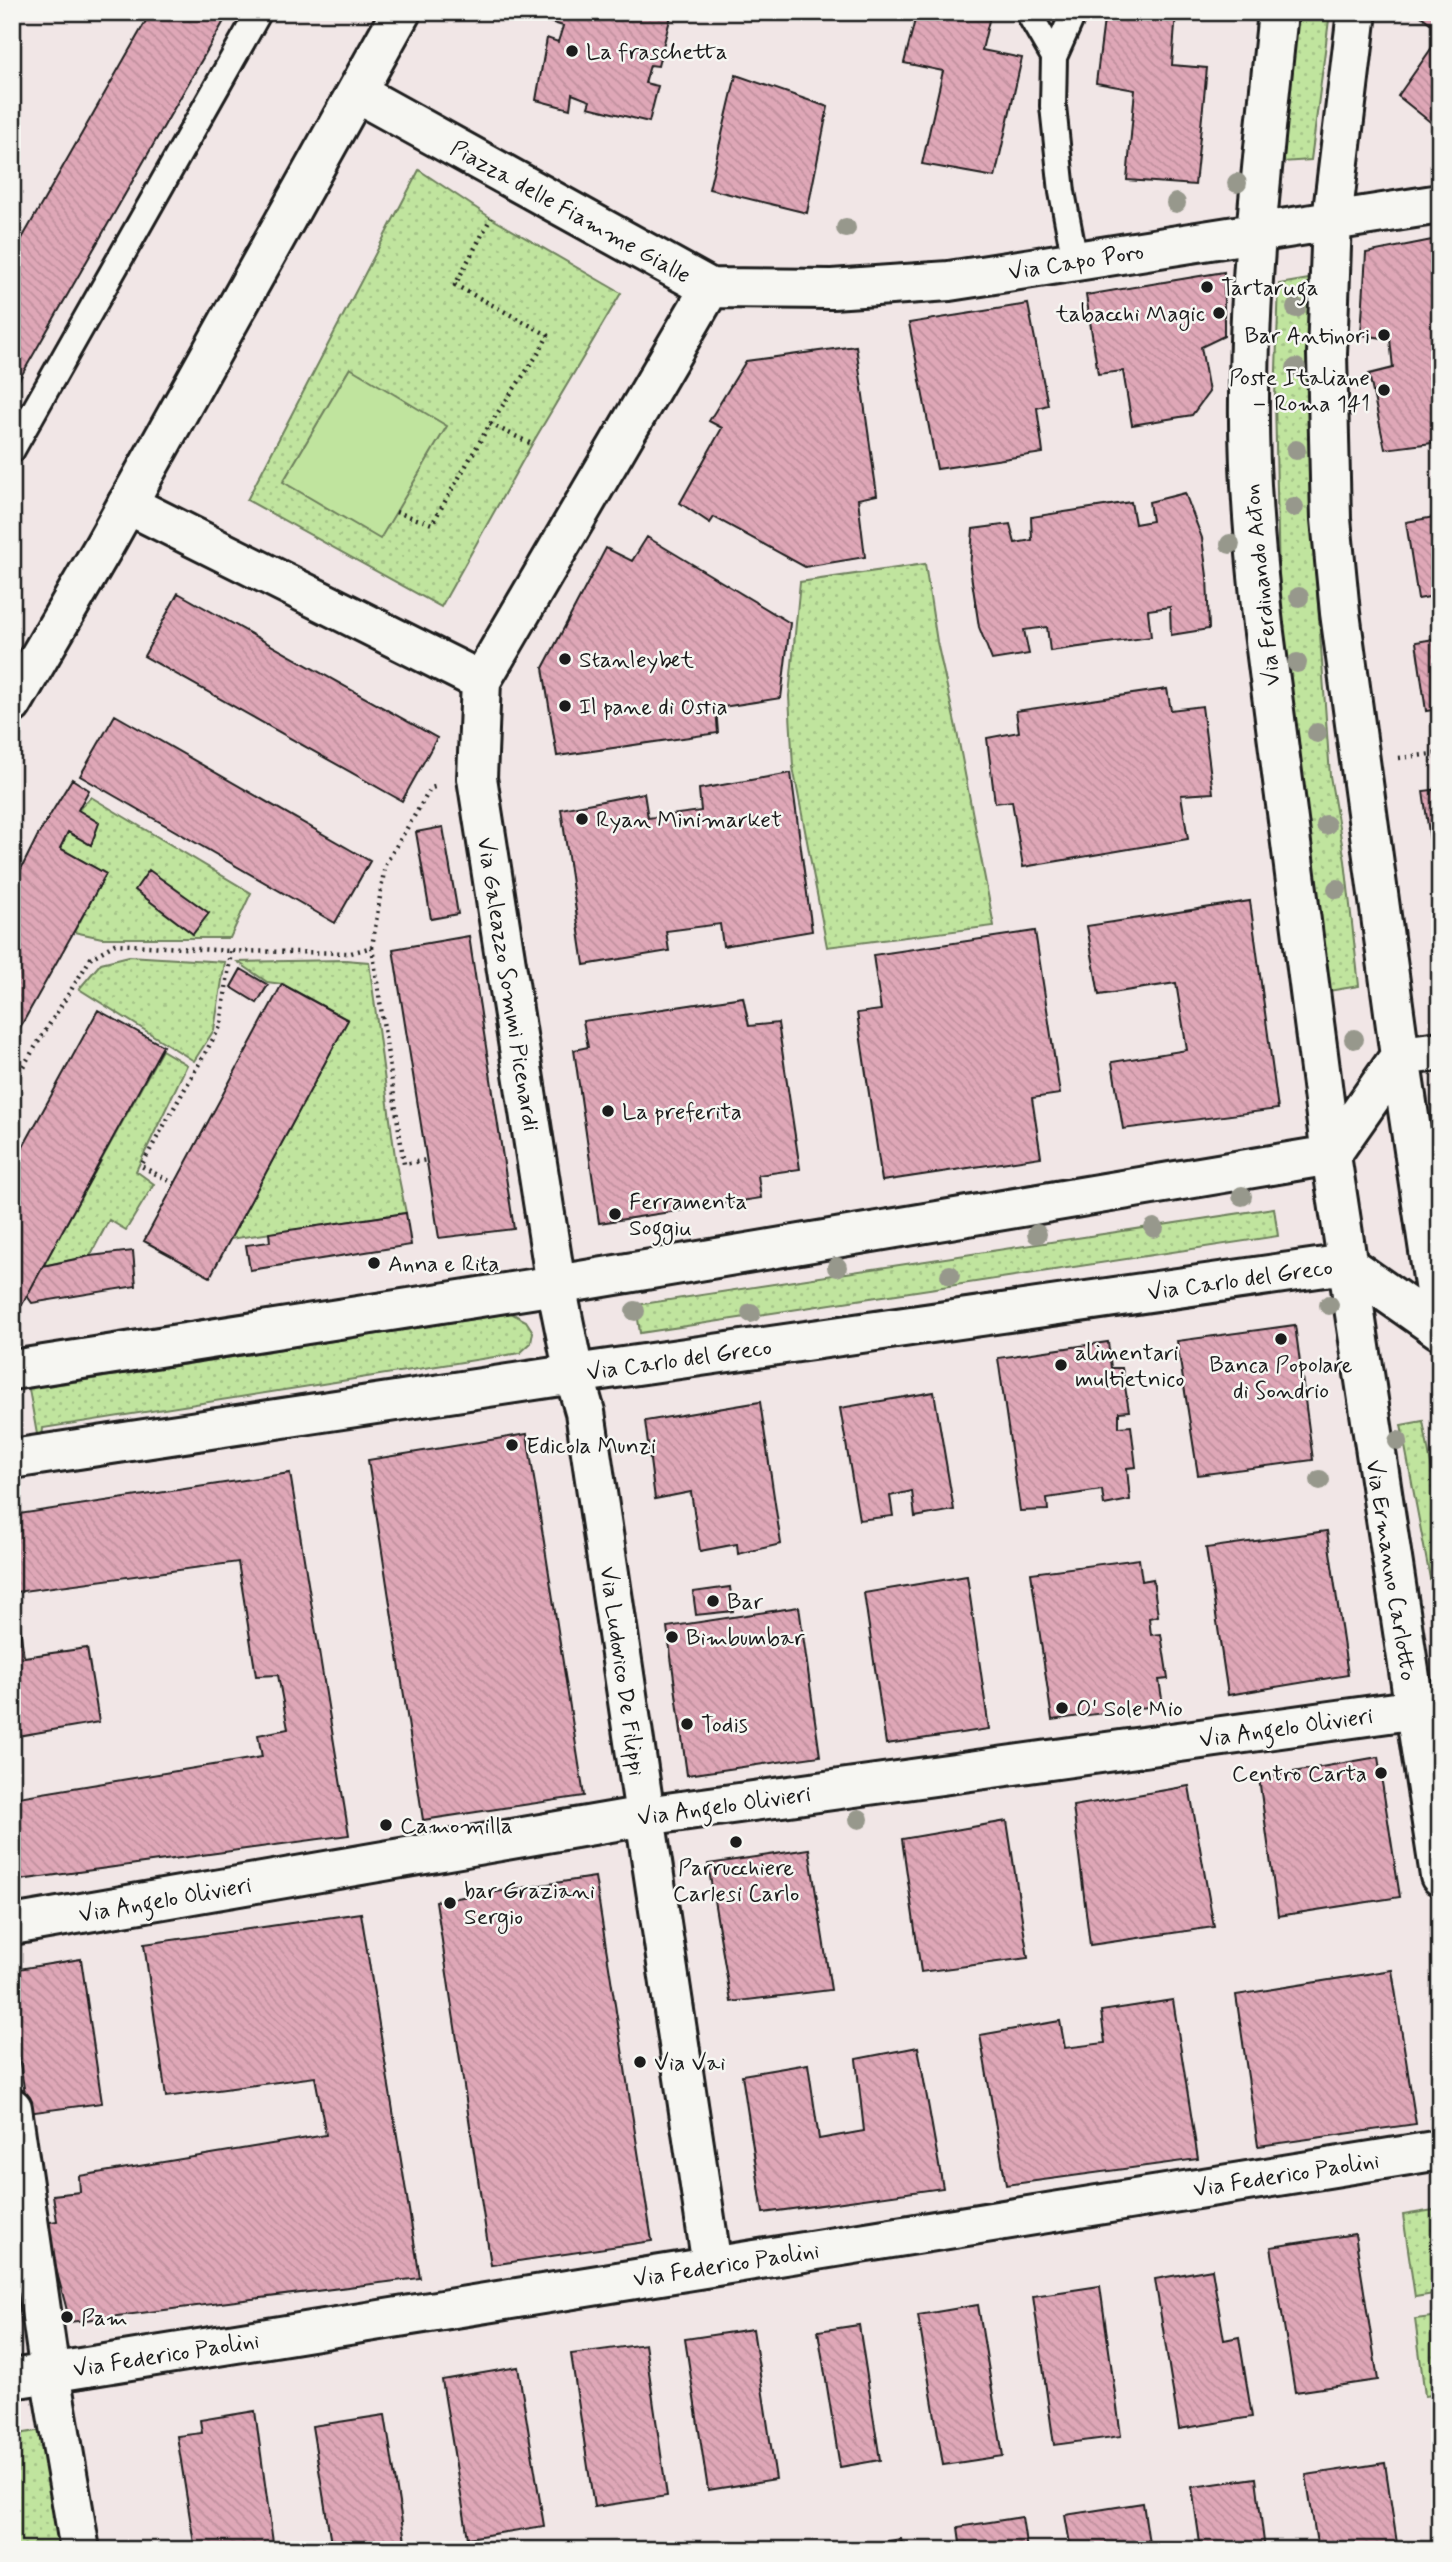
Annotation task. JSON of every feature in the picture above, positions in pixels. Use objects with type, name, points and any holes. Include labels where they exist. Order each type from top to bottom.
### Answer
[{"type":"street","points":[[12,704],[127,504],[401,12]]},
{"type":"street","name":"Via Ferdinando Acton","points":[[1278,12],[1255,234],[1249,398],[1253,517],[1263,625],[1346,1264]]},
{"type":"street","points":[[1357,12],[1332,220],[1327,354],[1328,470],[1340,613],[1440,1327]]},
{"type":"street","name":"Piazza delle Fiamme Gialle","points":[[357,93],[710,288],[481,681]]},
{"type":"street","name":"Via Capo Poro","points":[[710,288],[832,289],[918,284],[1440,204]]},
{"type":"street","points":[[127,504],[481,681]]},
{"type":"street","name":"Via Galeazzo Sommi Picenardi","points":[[481,681],[477,778],[556,1285]]},
{"type":"street","points":[[12,1370],[556,1285],[1331,1155],[1400,1056],[1440,1051]]},
{"type":"street","points":[[1346,1264],[1440,1327]]},
{"type":"street","name":"Via Carlo del Greco","points":[[12,1459],[574,1374],[1346,1264]]},
{"type":"street","name":"Via Ermanno Carlotto","points":[[1346,1264],[1427,1708],[1440,1877]]},
{"type":"street","name":"Via Ludovico De Filippi","points":[[556,1285],[574,1374],[585,1412],[712,2266]]},
{"type":"street","name":"Via Angelo Olivieri","points":[[12,1925],[645,1816],[1427,1708]]},
{"type":"street","points":[[12,2108],[50,2373],[80,2550]]},
{"type":"street","name":"Via Federico Paolini","points":[[12,2379],[1440,2150]]},
{"type":"lane","points":[[12,450],[259,12]]},
{"type":"lane","points":[[1028,12],[1054,57]]},
{"type":"lane","points":[[1074,12],[1054,57],[1053,106],[1061,179],[1076,261]]},
{"type":"path","points":[[396,512],[432,524],[490,424],[548,335],[456,285],[491,218]]},
{"type":"path","points":[[490,424],[532,444]]},
{"type":"path","points":[[427,1160],[404,1164],[372,947],[385,865],[431,788]]},
{"type":"path","points":[[12,1084],[91,958],[115,944],[231,951],[351,953],[372,947]]},
{"type":"path","points":[[175,1184],[141,1166],[221,1025],[231,951]]},
{"type":"green space","points":[[1292,12],[1330,12],[1311,160],[1282,162],[1285,83]]},
{"type":"green space","points":[[419,170],[491,218],[621,293],[532,444],[441,607],[247,500]]},
{"type":"green space","points":[[1309,279],[1313,533],[1330,776],[1345,861],[1359,986],[1322,992],[1281,676],[1275,398],[1279,284]]},
{"type":"green space","points":[[350,368],[447,426],[380,539],[283,482]]},
{"type":"green space","points":[[925,564],[937,642],[994,926],[827,947],[793,767],[789,696],[800,582]]},
{"type":"green space","points":[[91,797],[251,893],[230,938],[102,938],[74,932],[106,874],[60,848],[68,832],[91,845],[99,823],[78,810]]},
{"type":"green space","points":[[129,956],[225,962],[214,1030],[194,1061],[79,989],[101,963]]},
{"type":"green space","points":[[238,962],[369,962],[396,1164],[406,1213],[230,1239],[348,1020],[282,984],[267,982]]},
{"type":"green space","points":[[162,1050],[187,1065],[136,1171],[154,1184],[126,1230],[109,1220],[90,1256],[43,1266]]},
{"type":"green space","points":[[1274,1208],[1278,1236],[640,1333],[636,1305]]},
{"type":"green space","points":[[511,1313],[526,1321],[533,1332],[531,1343],[520,1353],[43,1428],[42,1440],[38,1440],[27,1378],[33,1376],[48,1386]]},
{"type":"green space","points":[[1423,1421],[1440,1514],[1440,1631],[1401,1425]]},
{"type":"green space","points":[[1440,2209],[1440,2293],[1415,2297],[1403,2215]]},
{"type":"green space","points":[[1440,2316],[1440,2394],[1425,2396],[1415,2319]]},
{"type":"green space","points":[[43,2430],[63,2550],[12,2550],[12,2435]]},
{"type":"building","points":[[151,12],[209,12],[224,21],[12,392],[12,256]]},
{"type":"building","points":[[552,12],[672,12],[658,66],[650,65],[645,83],[658,86],[649,122],[588,107],[590,101],[572,94],[570,109],[536,100],[547,38],[558,42],[563,26],[550,22]]},
{"type":"building","points":[[917,12],[991,12],[982,50],[1022,58],[995,177],[922,164],[943,71],[904,63]]},
{"type":"building","points":[[1105,12],[1176,12],[1172,65],[1207,68],[1195,185],[1127,180],[1135,90],[1096,83]]},
{"type":"building","points":[[1416,12],[1440,12],[1440,31]]},
{"type":"building","points":[[1440,36],[1440,128],[1439,129],[1398,96]]},
{"type":"building","points":[[736,75],[828,107],[807,213],[709,189]]},
{"type":"building","points":[[1437,239],[1440,269],[1440,442],[1385,449],[1369,374],[1393,368],[1390,339],[1361,335],[1366,253]]},
{"type":"building","points":[[1224,272],[1224,336],[1201,347],[1209,392],[1192,415],[1132,425],[1123,371],[1098,374],[1086,295]]},
{"type":"building","points":[[1028,304],[1048,405],[1037,408],[1043,453],[937,469],[909,323]]},
{"type":"building","points":[[856,346],[877,495],[858,499],[865,557],[805,567],[714,517],[710,523],[680,503],[722,428],[709,421],[746,361]]},
{"type":"building","points":[[1185,493],[1202,538],[1209,629],[1171,635],[1170,607],[1148,610],[1151,637],[1050,651],[1047,627],[1024,630],[1029,654],[992,660],[979,627],[970,568],[973,529],[1010,524],[1015,543],[1032,540],[1031,517],[1131,502],[1135,524],[1152,521],[1149,502]]},
{"type":"building","points":[[1440,516],[1440,595],[1418,599],[1406,522]]},
{"type":"building","points":[[647,537],[790,623],[781,698],[716,708],[718,733],[557,756],[543,668],[606,548],[632,561]]},
{"type":"building","points":[[178,593],[437,738],[402,801],[144,656]]},
{"type":"building","points":[[1440,638],[1440,709],[1426,711],[1416,642]]},
{"type":"building","points":[[1167,689],[1171,710],[1202,706],[1213,793],[1181,795],[1188,839],[1023,867],[1012,801],[995,803],[987,738],[1019,732],[1016,711]]},
{"type":"building","points":[[115,715],[370,861],[335,923],[80,776]]},
{"type":"building","points":[[791,773],[812,931],[723,946],[720,924],[666,931],[669,951],[584,965],[561,809],[644,793],[648,818],[701,811],[699,789]]},
{"type":"building","points":[[72,779],[89,790],[78,810],[99,823],[91,845],[68,832],[60,848],[106,874],[12,1042],[12,887],[38,835]]},
{"type":"building","points":[[1440,789],[1440,860],[1433,861],[1423,791]]},
{"type":"building","points":[[443,827],[458,914],[431,919],[416,832]]},
{"type":"building","points":[[149,870],[209,913],[193,934],[135,890]]},
{"type":"building","points":[[1250,901],[1278,1109],[1123,1129],[1112,1062],[1187,1050],[1176,983],[1099,995],[1087,926]]},
{"type":"building","points":[[1035,931],[1060,1094],[1032,1098],[1041,1157],[882,1181],[857,1013],[881,1010],[873,955]]},
{"type":"building","points":[[469,936],[514,1229],[439,1238],[393,949]]},
{"type":"building","points":[[241,969],[268,985],[257,1003],[231,987]]},
{"type":"building","points":[[282,984],[348,1020],[210,1277],[144,1241]]},
{"type":"building","points":[[743,997],[749,1026],[778,1023],[800,1169],[758,1175],[761,1198],[599,1223],[574,1050],[588,1047],[583,1021]]},
{"type":"building","points":[[98,1010],[163,1046],[22,1305],[12,1300],[12,1167]]},
{"type":"building","points":[[406,1213],[411,1245],[250,1270],[246,1245],[270,1242],[269,1233]]},
{"type":"building","points":[[133,1251],[136,1286],[32,1303],[27,1296],[43,1266],[90,1256]]},
{"type":"building","points":[[1295,1325],[1313,1460],[1198,1475],[1177,1341]]},
{"type":"building","points":[[1108,1342],[1111,1368],[1122,1368],[1129,1411],[1119,1412],[1119,1427],[1131,1426],[1136,1467],[1127,1468],[1130,1500],[1104,1505],[1102,1490],[1047,1498],[1048,1510],[1020,1511],[998,1358]]},
{"type":"building","points":[[934,1392],[954,1510],[915,1517],[912,1491],[890,1496],[893,1516],[859,1520],[840,1408]]},
{"type":"building","points":[[760,1402],[781,1544],[738,1554],[737,1544],[700,1551],[691,1492],[655,1499],[645,1421]]},
{"type":"building","points":[[527,1434],[584,1796],[423,1820],[368,1460]]},
{"type":"building","points":[[290,1473],[349,1835],[12,1881],[12,1798],[262,1757],[258,1735],[288,1729],[278,1675],[256,1676],[238,1562],[15,1592],[24,1657],[87,1648],[99,1722],[12,1737],[12,1515]]},
{"type":"building","points":[[1327,1531],[1348,1675],[1228,1695],[1206,1548]]},
{"type":"building","points":[[1139,1559],[1142,1581],[1153,1579],[1158,1616],[1149,1618],[1151,1635],[1161,1634],[1168,1679],[1159,1680],[1163,1705],[1052,1720],[1031,1573]]},
{"type":"building","points":[[967,1576],[989,1729],[886,1744],[864,1593]]},
{"type":"building","name":"Bar","points":[[730,1587],[733,1611],[696,1615],[693,1592]]},
{"type":"building","points":[[799,1607],[820,1756],[687,1775],[667,1627]]},
{"type":"building","points":[[1378,1757],[1400,1897],[1278,1916],[1259,1778]]},
{"type":"building","points":[[1189,1786],[1214,1927],[1090,1945],[1073,1806]]},
{"type":"building","points":[[1007,1821],[1028,1958],[921,1972],[902,1839]]},
{"type":"building","points":[[809,1849],[831,1990],[731,2002],[708,1864]]},
{"type":"building","points":[[595,1877],[652,2241],[491,2265],[436,1901]]},
{"type":"building","points":[[361,1913],[420,2278],[70,2322],[44,2223],[57,2221],[53,2195],[80,2192],[79,2176],[326,2135],[315,2077],[166,2097],[144,1944]]},
{"type":"building","points":[[81,1959],[102,2103],[28,2113],[12,2013],[12,1970]]},
{"type":"building","points":[[1392,1970],[1416,2124],[1258,2146],[1236,1995]]},
{"type":"building","points":[[1173,2000],[1198,2159],[1006,2185],[980,2035],[1060,2021],[1065,2048],[1105,2043],[1101,2011]]},
{"type":"building","points":[[918,2047],[943,2188],[763,2213],[742,2075],[808,2064],[819,2139],[864,2131],[856,2059]]},
{"type":"building","points":[[1355,2234],[1378,2380],[1295,2392],[1271,2247]]},
{"type":"building","points":[[1212,2269],[1224,2340],[1239,2337],[1252,2417],[1179,2429],[1155,2279]]},
{"type":"building","points":[[1100,2286],[1121,2436],[1054,2445],[1033,2296]]},
{"type":"building","points":[[978,2305],[1003,2456],[943,2465],[918,2315]]},
{"type":"building","points":[[859,2325],[880,2460],[840,2467],[818,2331]]},
{"type":"building","points":[[753,2329],[776,2479],[708,2490],[685,2339]]},
{"type":"building","points":[[645,2344],[667,2496],[594,2507],[571,2354]]},
{"type":"building","points":[[518,2367],[544,2526],[468,2538],[442,2380]]},
{"type":"building","points":[[255,2411],[274,2550],[195,2550],[177,2436],[202,2433],[200,2420]]},
{"type":"building","points":[[385,2415],[406,2547],[387,2550],[332,2550],[312,2426]]},
{"type":"building","points":[[1385,2463],[1398,2550],[1318,2550],[1306,2475]]},
{"type":"building","points":[[1256,2478],[1265,2550],[1201,2550],[1192,2487]]},
{"type":"building","points":[[1143,2503],[1150,2550],[1071,2550],[1065,2515]]},
{"type":"building","points":[[1022,2517],[1027,2550],[961,2550],[958,2527]]},
{"type":"building","points":[[901,2539],[903,2550],[840,2550]]},
{"type":"building","points":[[785,2543],[786,2550],[736,2550]]},
{"type":"place","name":"La fraschetta","points":[[572,51]]},
{"type":"place","name":"Tartaruga","points":[[1207,287]]},
{"type":"place","name":"tabacchi Magic","points":[[1219,313]]},
{"type":"place","name":"Bar Antinori","points":[[1384,335]]},
{"type":"place","name":"Poste Italiane – Roma 141","points":[[1384,390]]},
{"type":"place","name":"Stanleybet","points":[[565,659]]},
{"type":"place","name":"Il pane di Ostia","points":[[565,706]]},
{"type":"place","name":"Ryan Minimarket","points":[[582,819]]},
{"type":"place","name":"La preferita","points":[[608,1111]]},
{"type":"place","name":"Ferramenta Soggiu","points":[[615,1214]]},
{"type":"place","name":"Anna e Rita","points":[[374,1263]]},
{"type":"place","name":"Banca Popolare di Sondrio","points":[[1281,1339]]},
{"type":"place","name":"alimentari multietnico","points":[[1061,1365]]},
{"type":"place","name":"Edicola Munzi","points":[[512,1445]]},
{"type":"place","name":"Bar","points":[[713,1601]]},
{"type":"place","name":"Bimbumbar","points":[[672,1637]]},
{"type":"place","name":"O' Sole Mio","points":[[1062,1708]]},
{"type":"place","name":"Todis","points":[[687,1724]]},
{"type":"place","name":"Centro Carta","points":[[1381,1773]]},
{"type":"place","name":"Camomilla","points":[[386,1825]]},
{"type":"place","name":"Parrucchiere Carlesi Carlo","points":[[736,1842]]},
{"type":"place","name":"bar Graziani Sergio","points":[[450,1903]]},
{"type":"place","name":"Via Vai","points":[[640,2062]]},
{"type":"place","name":"Pam","points":[[67,2317]]}]
